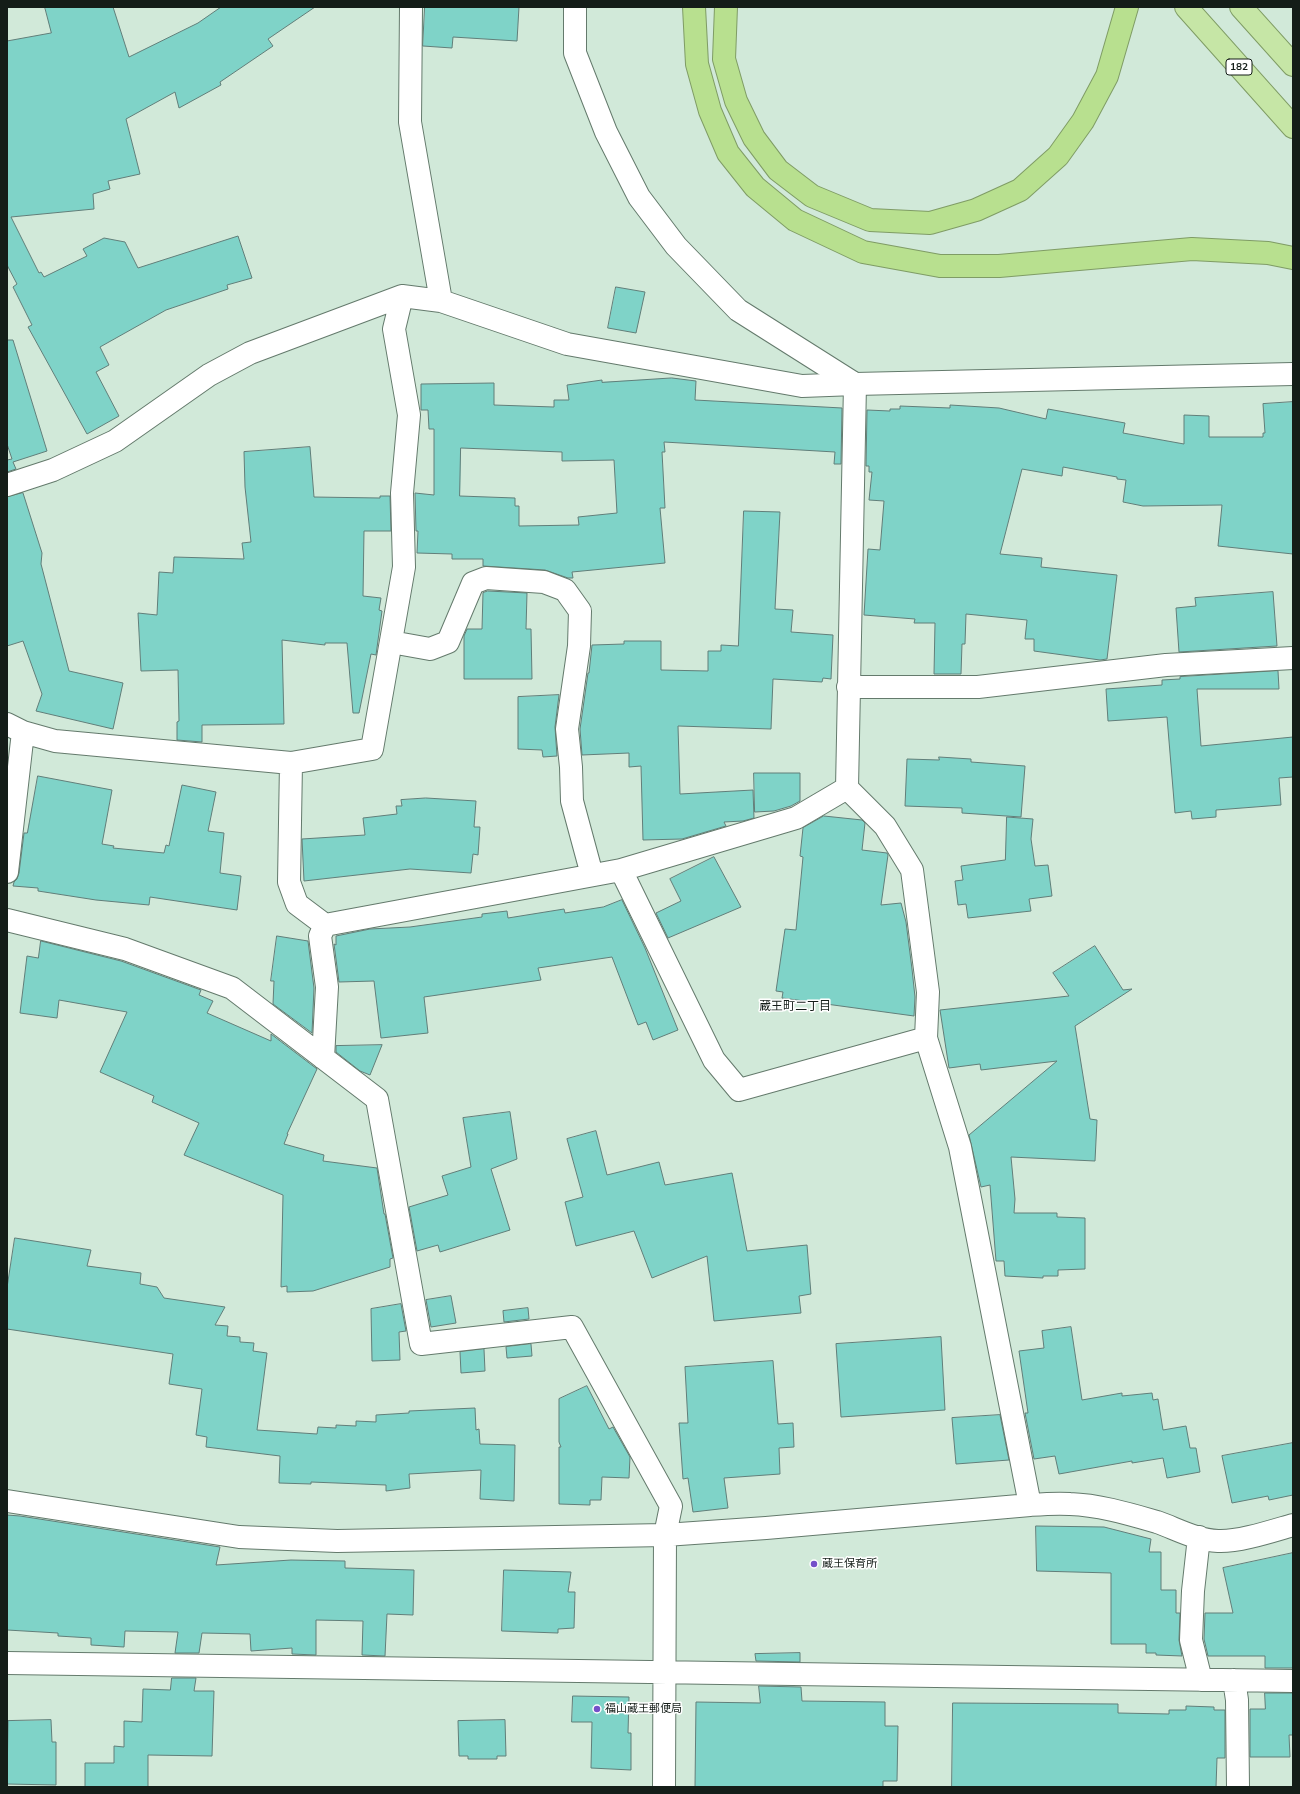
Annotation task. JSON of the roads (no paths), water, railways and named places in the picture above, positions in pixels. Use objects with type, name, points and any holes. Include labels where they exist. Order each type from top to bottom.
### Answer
[{"type":"highway","points":[[694,7],[697,64],[710,111],[728,153],[755,187],[795,220],[863,252],[940,266],[999,266],[1192,249],[1268,253],[1293,258]]},
{"type":"highway","points":[[726,7],[724,59],[736,102],[754,138],[778,170],[812,196],[870,220],[930,223],[976,210],[1020,190],[1058,156],[1083,121],[1107,76],[1127,7]]},
{"type":"highway","name":"182","points":[[1186,7],[1293,128]]},
{"type":"highway","points":[[1241,7],[1293,65]]},
{"type":"street","points":[[411,7],[410,122],[441,301]]},
{"type":"street","points":[[575,7],[575,53],[606,132],[639,197],[676,246],[738,310],[855,384]]},
{"type":"street","points":[[7,872],[15,728],[55,741],[291,763],[372,749],[404,567],[402,493],[409,415],[394,329],[402,296]]},
{"type":"street","points":[[7,485],[53,470],[115,442],[209,375],[250,353],[402,296],[441,301],[567,344],[802,386],[1293,374]]},
{"type":"street","points":[[855,384],[847,788],[885,826],[912,870],[928,992],[926,1038],[960,1147],[1030,1505]]},
{"type":"street","points":[[391,642],[430,649],[448,642],[473,583],[486,578],[544,582],[565,590],[580,610],[579,646],[567,729],[571,767],[572,801],[592,875]]},
{"type":"street","points":[[848,687],[978,687],[1166,665],[1293,658]]},
{"type":"street","points":[[291,763],[289,882],[297,904],[325,925],[621,870],[796,818],[847,788]]},
{"type":"street","points":[[621,870],[714,1060],[739,1090],[926,1038]]},
{"type":"street","points":[[7,920],[125,949],[232,988],[377,1099],[421,1344],[572,1326],[671,1506],[665,1535],[666,1672],[664,1787]]},
{"type":"street","points":[[322,1058],[327,987],[320,936],[325,925]]},
{"type":"street","points":[[7,1501],[239,1537],[337,1541],[665,1535],[766,1528],[1030,1505],[1070,1504],[1094,1506],[1158,1523],[1183,1533],[1218,1541],[1293,1525]]},
{"type":"street","points":[[1199,1537],[1193,1591],[1191,1640],[1201,1680]]},
{"type":"street","points":[[7,1663],[1293,1681]]},
{"type":"street","points":[[1234,1680],[1237,1700],[1238,1787]]},
{"type":"place","name":"蔵王保育所","points":[[814,1564]]},
{"type":"place","name":"福山蔵王郵便局","points":[[597,1709]]},
{"type":"district","name":"蔵王町二丁目","points":[[795,1006]]}]
